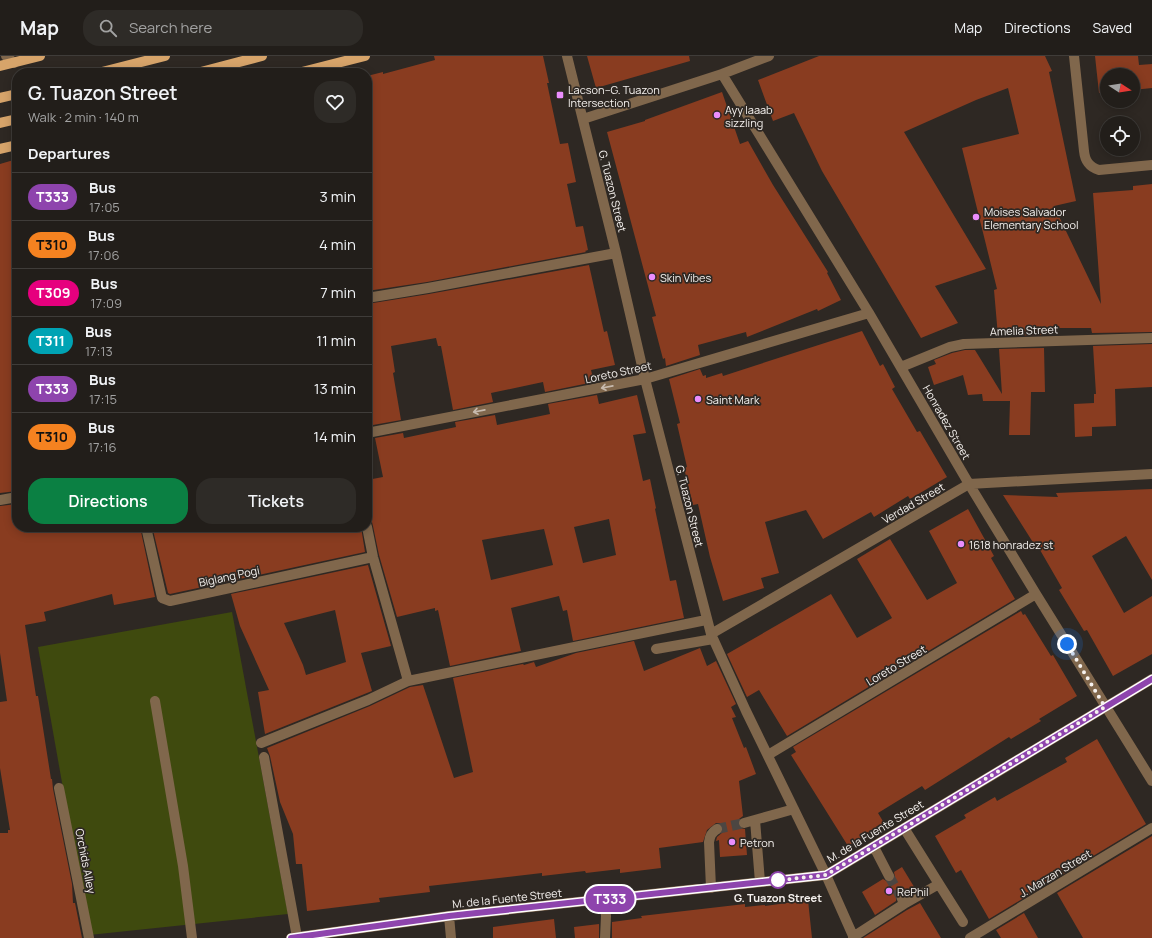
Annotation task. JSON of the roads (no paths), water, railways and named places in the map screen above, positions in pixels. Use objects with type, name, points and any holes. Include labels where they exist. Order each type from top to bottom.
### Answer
[{"type":"main road","points":[[0,66],[10,59],[40,56]]},
{"type":"main road","points":[[118,68],[165,56]]},
{"type":"main road","points":[[216,68],[262,56]]},
{"type":"main road","points":[[318,68],[365,56]]},
{"type":"main road","points":[[0,98],[12,95]]},
{"type":"main road","points":[[0,123],[12,120]]},
{"type":"main road","points":[[0,149],[12,146]]},
{"type":"street","name":"G. Tuazon Street","points":[[567,56],[616,253],[645,380],[706,620],[712,637],[746,711],[826,875],[854,937]]},
{"type":"street","points":[[583,120],[722,74],[769,56]]},
{"type":"street","points":[[1074,56],[1084,151],[1088,164],[1092,168],[1099,170],[1152,165]]},
{"type":"street","name":"Honradez Street","points":[[722,74],[869,313],[969,484],[1152,781]]},
{"type":"street","points":[[372,297],[616,253]]},
{"type":"street","name":"Loreto Street","points":[[372,432],[645,380],[869,313]]},
{"type":"street","name":"Amelia Street","points":[[901,367],[950,347],[964,344],[1152,338]]},
{"type":"street","name":"Verdad Street","points":[[712,637],[969,484],[1152,474]]},
{"type":"street","points":[[0,500],[12,498]]},
{"type":"street","name":"Biglang Pogi","points":[[147,532],[162,598],[170,601],[373,557]]},
{"type":"street","points":[[368,532],[373,557],[408,681]]},
{"type":"street","name":"Loreto Street","points":[[768,755],[1036,594]]},
{"type":"street","points":[[261,743],[368,700],[408,681],[706,620]]},
{"type":"street","points":[[656,649],[712,637]]},
{"type":"street","name":"M. de la Fuente Street","points":[[294,938],[449,916],[826,875],[1152,679]]},
{"type":"street","points":[[155,701],[183,866],[192,938]]},
{"type":"street","points":[[264,758],[294,938]]},
{"type":"street","name":"Orchids Alley","points":[[59,788],[89,938]]},
{"type":"street","points":[[744,823],[794,809]]},
{"type":"street","points":[[754,820],[760,882]]},
{"type":"street","points":[[904,828],[963,922]]},
{"type":"street","name":"J. Marzan Street","points":[[970,938],[1152,828]]},
{"type":"street","points":[[711,888],[708,842],[712,832],[718,829]]},
{"type":"street","points":[[874,847],[889,876]]},
{"type":"street","points":[[854,937],[903,901],[939,884]]},
{"type":"street","points":[[604,900],[606,916],[604,938]]},
{"type":"street","points":[[449,916],[451,938]]},
{"type":"tunnel","points":[[717,829],[744,823]]},
{"type":"tunnel","points":[[889,876],[902,899]]},
{"type":"place","name":"Lacson–G. Tuazon Intersection","points":[[560,95]]},
{"type":"place","name":"Ayy laaab sizzling","points":[[717,115]]},
{"type":"place","name":"Moises Salvador Elementary School","points":[[976,217]]},
{"type":"place","name":"Skin Vibes","points":[[652,277]]},
{"type":"place","name":"Saint Mark","points":[[698,399]]},
{"type":"place","name":"1618 honradez st","points":[[961,544]]},
{"type":"place","name":"Petron","points":[[732,842]]},
{"type":"place","name":"G. Tuazon Street","points":[[778,880]]},
{"type":"place","name":"RePhil","points":[[889,891]]}]
